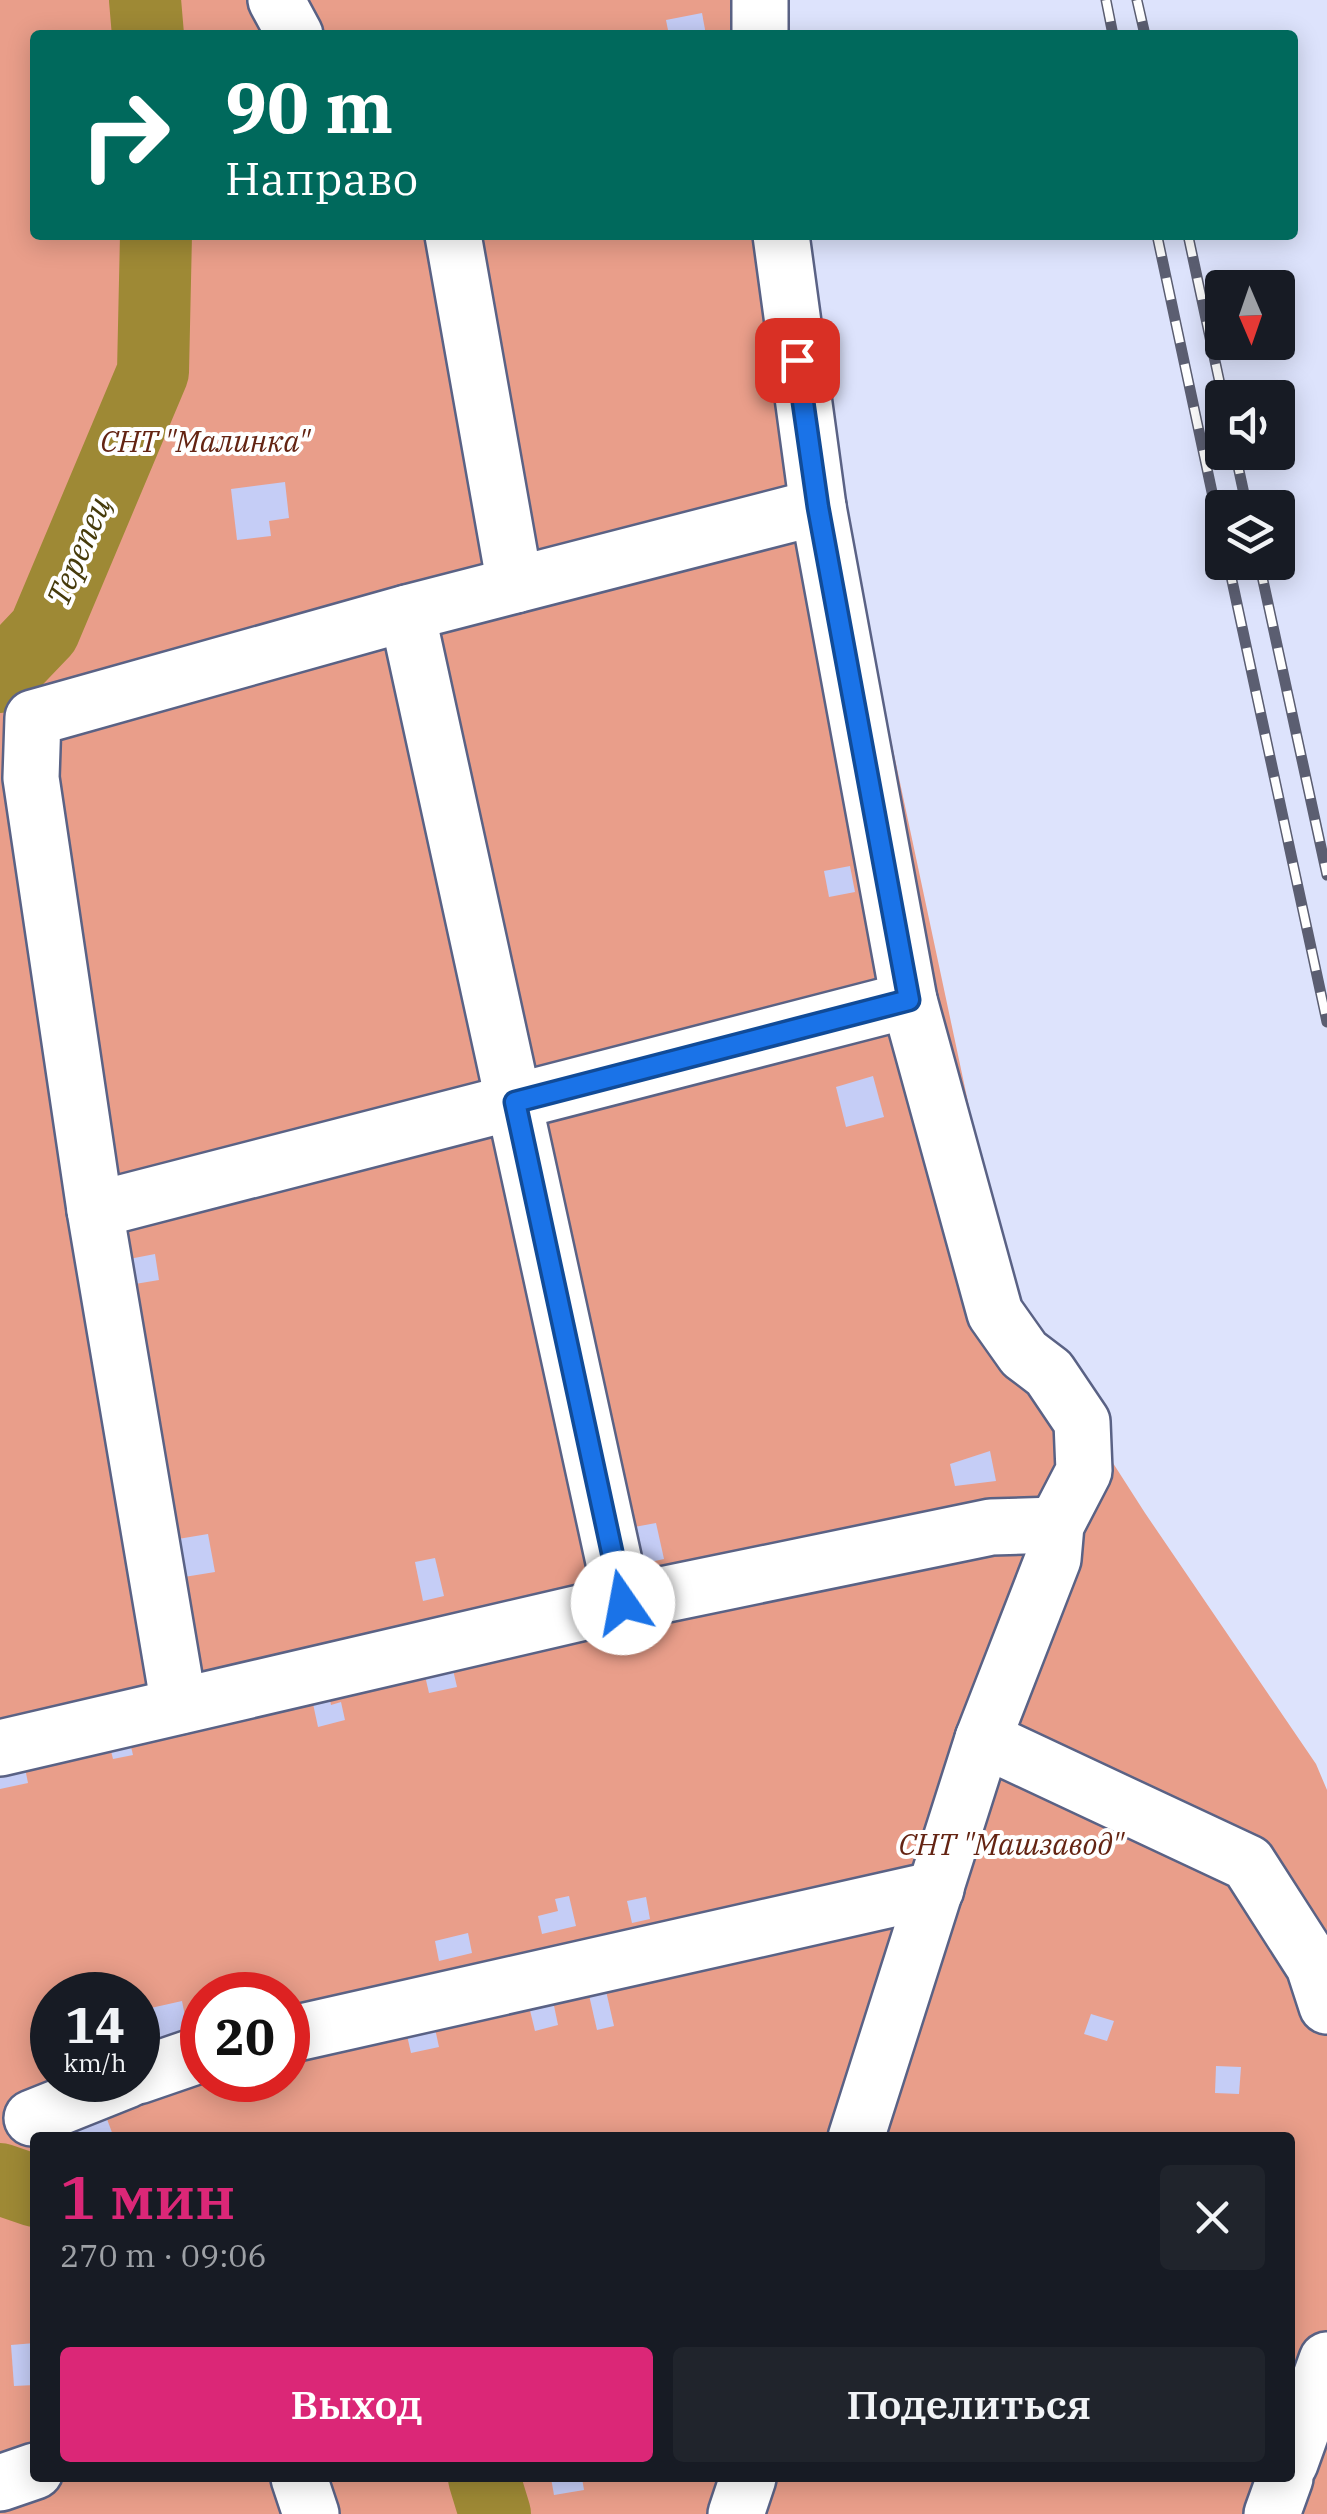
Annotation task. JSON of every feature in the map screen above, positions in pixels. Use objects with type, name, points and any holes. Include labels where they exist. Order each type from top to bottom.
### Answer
[{"type":"lane","points":[[276,0],[293,30]]},
{"type":"lane","points":[[760,0],[760,30]]},
{"type":"lane","points":[[454,240],[515,585]]},
{"type":"lane","points":[[782,240],[818,507],[909,1000],[996,1313],[1024,1354],[1050,1372],[1082,1422],[1084,1471],[1056,1525],[1053,1560],[983,1739],[858,2132]]},
{"type":"lane","points":[[179,1706],[95,1210],[31,778],[33,718],[407,613],[818,507]]},
{"type":"lane","points":[[407,613],[623,1603]]},
{"type":"lane","points":[[95,1210],[909,1000]]},
{"type":"lane","points":[[0,1748],[623,1603],[991,1527],[1056,1525]]},
{"type":"lane","points":[[983,1739],[1248,1863],[1314,1966],[1327,2006]]},
{"type":"lane","points":[[310,2029],[936,1888]]},
{"type":"lane","points":[[32,2118],[72,2102]]},
{"type":"lane","points":[[1295,2449],[1327,2360]]},
{"type":"lane","points":[[0,2483],[30,2473]]},
{"type":"lane","points":[[300,2482],[311,2514]]},
{"type":"lane","points":[[736,2514],[747,2482]]},
{"type":"lane","points":[[1272,2514],[1284,2482]]},
{"type":"green space","points":[[0,0],[780,0],[785,30],[30,30],[30,240],[811,240],[839,496],[1011,1304],[1145,1513],[1316,1764],[1327,1790],[1327,2514],[0,2514]]},
{"type":"building","points":[[702,13],[705,30],[668,30],[666,20]]},
{"type":"building","points":[[285,482],[289,518],[269,521],[271,536],[237,540],[231,489]]},
{"type":"building","points":[[850,866],[855,892],[829,897],[824,871]]},
{"type":"building","points":[[873,1076],[884,1117],[846,1127],[836,1087]]},
{"type":"building","points":[[155,1254],[159,1280],[129,1285],[124,1260]]},
{"type":"building","points":[[990,1451],[996,1481],[955,1486],[950,1464]]},
{"type":"building","points":[[656,1523],[664,1559],[637,1565],[629,1528]]},
{"type":"building","points":[[208,1534],[215,1572],[178,1578],[172,1540]]},
{"type":"building","points":[[435,1558],[444,1596],[423,1601],[415,1562]]},
{"type":"building","points":[[451,1661],[457,1687],[429,1693],[423,1667]]},
{"type":"building","points":[[329,1695],[331,1705],[341,1702],[345,1720],[318,1727],[312,1699]]},
{"type":"building","points":[[128,1734],[133,1755],[113,1759],[108,1739]]},
{"type":"building","points":[[23,1758],[28,1783],[0,1789],[0,1764]]},
{"type":"building","points":[[569,1896],[576,1926],[542,1934],[538,1916],[558,1911],[555,1899]]},
{"type":"building","points":[[646,1897],[650,1919],[632,1923],[627,1901]]},
{"type":"building","points":[[468,1933],[472,1953],[439,1961],[435,1941]]},
{"type":"building","points":[[606,1991],[614,2026],[597,2030],[589,1995]]},
{"type":"building","points":[[552,1996],[558,2025],[535,2031],[528,2002]]},
{"type":"building","points":[[180,2001],[180,2033],[160,2037],[160,2006]]},
{"type":"building","points":[[1091,2014],[1114,2021],[1107,2041],[1084,2034]]},
{"type":"building","points":[[434,2024],[439,2047],[411,2053],[406,2031]]},
{"type":"building","points":[[1216,2066],[1241,2067],[1239,2094],[1215,2093]]},
{"type":"building","points":[[104,2111],[112,2132],[77,2132],[73,2123]]},
{"type":"building","points":[[30,2343],[30,2385],[14,2386],[11,2345]]},
{"type":"building","points":[[552,2482],[583,2482],[584,2490],[554,2495]]},
{"type":"waterway","name":"Терепец","points":[[145,0],[148,30]]},
{"type":"waterway","name":"Терепец","points":[[0,677],[44,631],[153,372],[156,240]]},
{"type":"waterway","name":"Терепец","points":[[0,2179],[30,2189]]},
{"type":"waterway","name":"Терепец","points":[[485,2482],[495,2514]]},
{"type":"railway","points":[[1106,0],[1112,30]]},
{"type":"railway","points":[[1137,0],[1144,30]]},
{"type":"railway","points":[[1158,240],[1212,490]]},
{"type":"railway","points":[[1189,240],[1219,380]]},
{"type":"railway","points":[[1239,470],[1243,490]]},
{"type":"railway","points":[[1232,580],[1327,1022]]},
{"type":"railway","points":[[1263,580],[1327,875]]},
{"type":"route","points":[[623,1603],[515,1102],[909,1000],[818,507],[797,360]]},
{"type":"park label","name":"СНТ \"Малинка\"","points":[[205,440]]},
{"type":"park label","name":"СНТ \"Машзавод\"","points":[[1011,1843]]}]
